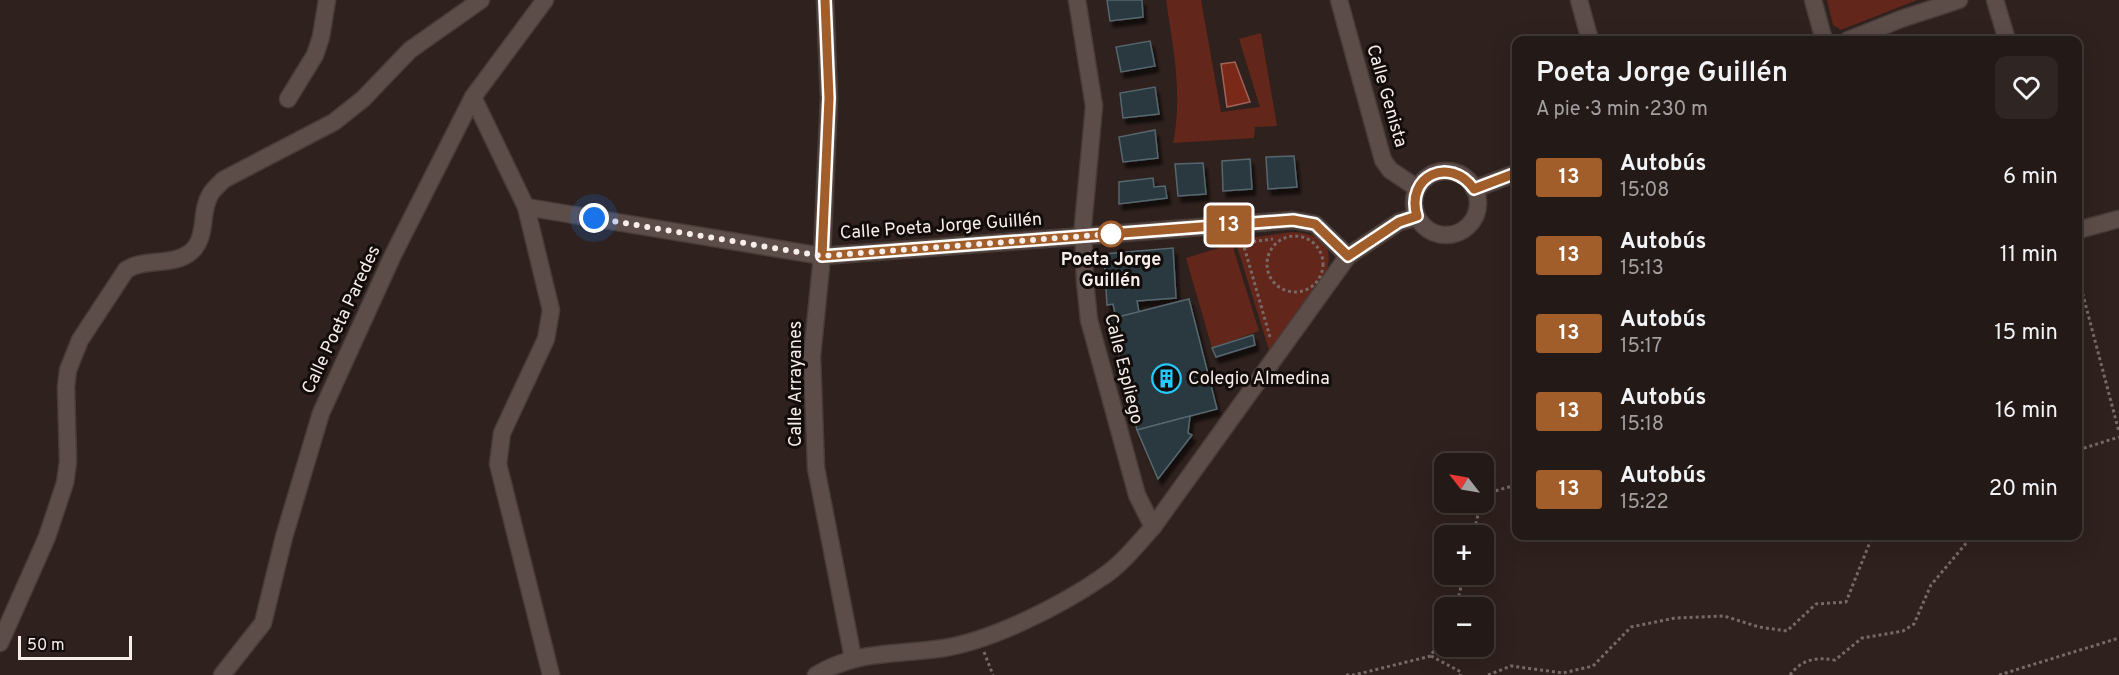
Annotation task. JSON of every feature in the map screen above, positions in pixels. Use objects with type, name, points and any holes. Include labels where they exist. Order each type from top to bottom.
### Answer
[{"type":"street","points":[[288,99],[315,55],[321,37],[327,0]]},
{"type":"street","points":[[0,643],[47,537],[65,483],[68,462],[66,387],[68,370],[80,340],[126,270],[133,265],[181,258],[191,253],[204,229],[204,215],[210,195],[223,180],[334,122],[363,99],[410,50],[481,0]]},
{"type":"street","name":"Calle Poeta Paredes","points":[[222,675],[263,623],[284,537],[321,412],[393,255],[473,97],[546,0]]},
{"type":"street","name":"Calle Arrayanes","points":[[825,0],[829,98],[822,256],[812,356],[816,468],[853,658]]},
{"type":"street","name":"Calle Espliego","points":[[1077,0],[1094,106],[1083,236],[1089,320],[1137,495],[1153,527]]},
{"type":"street","name":"Calle Genista","points":[[1339,0],[1383,160],[1390,170],[1418,188]]},
{"type":"street","points":[[1579,0],[1589,36]]},
{"type":"street","points":[[1814,0],[1823,36]]},
{"type":"street","points":[[1858,36],[1959,0]]},
{"type":"street","points":[[1995,0],[2006,36]]},
{"type":"street","points":[[473,97],[526,207],[551,310],[546,339],[502,433],[498,464],[551,675]]},
{"type":"street","points":[[1451,171],[1461,175],[1474,189],[1477,208],[1474,218],[1459,231],[1440,234],[1431,231],[1417,216],[1414,197],[1418,188],[1431,174],[1451,171]]},
{"type":"street","points":[[1474,189],[1512,175]]},
{"type":"street","name":"Calle Poeta Jorge Guillén","points":[[526,207],[822,256],[1293,220],[1315,224],[1348,256]]},
{"type":"street","points":[[816,675],[829,667],[853,658],[945,648],[979,640],[1044,611],[1102,578],[1129,554],[1153,527],[1348,256],[1399,222],[1417,216]]},
{"type":"street","points":[[2082,229],[2119,219]]},
{"type":"path","points":[[1271,342],[1243,243],[1290,236],[1297,236],[1315,243],[1321,251],[1323,270],[1319,280],[1313,286],[1296,292],[1279,288],[1273,282],[1267,265],[1272,248],[1278,241],[1290,236]]},
{"type":"path","points":[[2082,291],[2119,432]]},
{"type":"path","points":[[2082,449],[2119,437]]},
{"type":"path","points":[[1494,491],[1512,486]]},
{"type":"path","points":[[1488,675],[1511,666],[1563,673],[1593,666],[1631,627],[1675,618],[1724,616],[1759,627],[1787,631],[1816,604],[1846,602],[1871,540]]},
{"type":"path","points":[[1790,675],[1797,666],[1819,657],[1835,660],[1862,638],[1903,631],[1914,624],[1931,585],[1968,540]]},
{"type":"path","points":[[1998,675],[2119,638]]},
{"type":"path","points":[[979,640],[993,675]]},
{"type":"path","points":[[1431,656],[1434,650]]},
{"type":"path","points":[[1346,675],[1431,656],[1461,672],[1460,675]]},
{"type":"shaded area","points":[[1166,0],[1201,0],[1221,112],[1260,107],[1239,39],[1261,33],[1277,126],[1255,127],[1254,138],[1173,143],[1177,89]]},
{"type":"shaded area","points":[[1827,0],[1917,0],[1841,30],[1833,25]]},
{"type":"shaded area","points":[[1235,62],[1250,102],[1227,107],[1221,64]]},
{"type":"shaded area","points":[[1291,232],[1311,235],[1324,243],[1329,257],[1328,267],[1324,278],[1269,350],[1235,240]]},
{"type":"shaded area","points":[[1232,244],[1259,331],[1212,348],[1186,258]]},
{"type":"building","points":[[1107,0],[1142,0],[1143,17],[1110,21]]},
{"type":"building","points":[[1150,41],[1155,66],[1121,72],[1116,47]]},
{"type":"building","points":[[1155,87],[1159,114],[1123,118],[1120,93]]},
{"type":"building","points":[[1155,130],[1158,158],[1123,162],[1119,137]]},
{"type":"building","points":[[1294,156],[1297,187],[1268,189],[1266,157]]},
{"type":"building","points":[[1250,159],[1252,189],[1223,191],[1222,161]]},
{"type":"building","points":[[1203,163],[1206,194],[1178,196],[1175,164]]},
{"type":"building","points":[[1153,178],[1154,187],[1165,186],[1167,198],[1119,204],[1119,182]]},
{"type":"building","points":[[1173,248],[1176,298],[1137,301],[1139,312],[1116,318],[1113,304],[1107,305],[1104,254]]},
{"type":"building","name":"Colegio Almedina","points":[[1189,299],[1217,409],[1137,430],[1110,319]]},
{"type":"building","points":[[1253,335],[1255,345],[1216,357],[1212,348]]},
{"type":"building","points":[[1190,416],[1188,433],[1192,435],[1158,479],[1137,430]]},
{"type":"bus line","name":"13","points":[[825,0],[829,98],[822,256],[1293,220],[1315,224],[1348,256],[1399,222],[1417,216],[1414,197],[1418,188],[1431,174],[1451,171],[1469,181],[1474,189],[1512,175]]},
{"type":"place","name":"Poeta Jorge Guillén","points":[[1111,234]]},
{"type":"place","name":"Colegio Almedina","points":[[1167,379]]},
{"type":"route","points":[[594,218],[822,256],[1111,234]]}]
